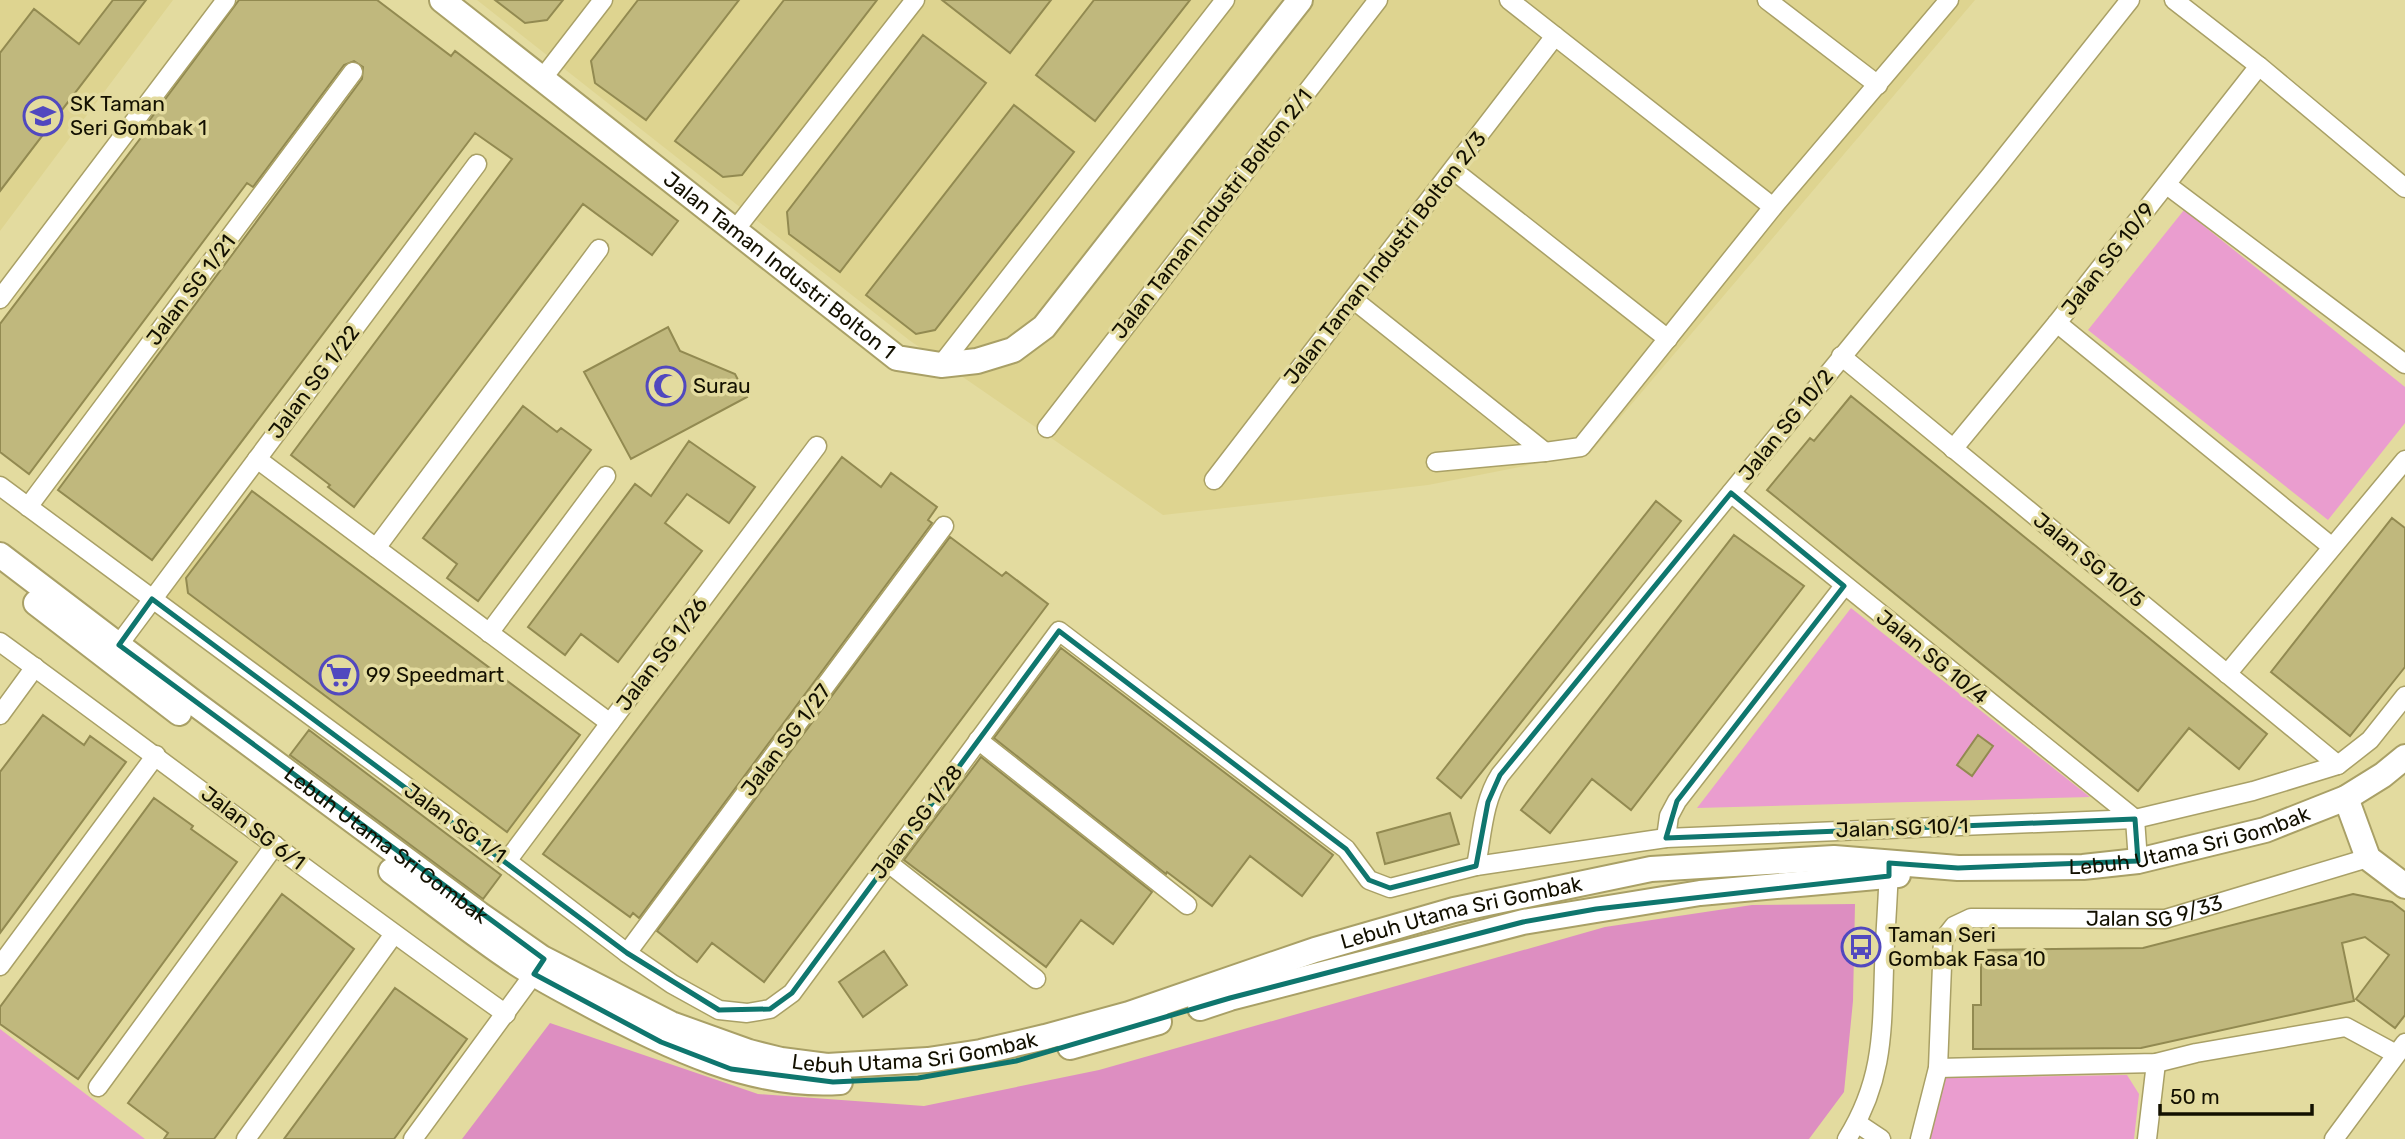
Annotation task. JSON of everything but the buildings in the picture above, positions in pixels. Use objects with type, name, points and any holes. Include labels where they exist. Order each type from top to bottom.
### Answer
[{"type":"street","points":[[0,299],[226,0]]},
{"type":"street","name":"Jalan Taman Industri Bolton 1","points":[[442,0],[897,358],[941,365],[977,360],[1013,350],[1044,327],[1300,0]]},
{"type":"street","points":[[542,79],[603,0]]},
{"type":"street","points":[[735,230],[915,0]]},
{"type":"street","points":[[941,365],[1225,0]]},
{"type":"street","name":"Jalan Taman Industri Bolton 2/1","points":[[1047,428],[1378,0]]},
{"type":"street","points":[[1509,0],[1773,208]]},
{"type":"street","points":[[1767,0],[1878,85]]},
{"type":"street","points":[[1436,462],[1545,453],[1581,447],[1773,208],[1949,0]]},
{"type":"street","name":"Jalan SG 10/2","points":[[1476,866],[1488,802],[1500,775],[1990,176],[2130,0]]},
{"type":"street","points":[[2174,0],[2259,66],[2405,187]]},
{"type":"street","name":"Jalan Taman Industri Bolton 2/3","points":[[1214,480],[1555,36]]},
{"type":"street","name":"Jalan SG 10/9","points":[[1953,449],[2168,185],[2259,66]]},
{"type":"street","name":"Jalan SG 1/21","points":[[28,507],[353,72]]},
{"type":"street","name":"Jalan SG 1/22","points":[[152,599],[477,164]]},
{"type":"street","points":[[1453,170],[1668,339]]},
{"type":"street","points":[[2168,185],[2405,364]]},
{"type":"street","points":[[376,548],[599,249]]},
{"type":"street","points":[[1354,300],[1545,453]]},
{"type":"street","points":[[2057,323],[2332,547]]},
{"type":"street","name":"Jalan SG 10/5","points":[[1841,356],[2338,765]]},
{"type":"street","name":"Jalan SG 1/26","points":[[507,861],[817,446]]},
{"type":"street","points":[[257,459],[610,723]]},
{"type":"street","points":[[2227,674],[2405,460]]},
{"type":"street","points":[[489,633],[606,476]]},
{"type":"street","name":"Jalan SG 1/1","points":[[0,486],[672,984],[719,1010],[747,1013],[770,1009]]},
{"type":"street","name":"Jalan SG 10/4","points":[[1731,493],[2135,819]]},
{"type":"street","name":"Jalan SG 1/27","points":[[627,953],[944,526]]},
{"type":"street","name":"Lebuh Utama Sri Gombak","points":[[0,555],[114,652],[507,957],[539,967],[661,1042],[731,1069],[785,1079],[833,1082],[918,1078],[1016,1061],[1106,1038],[1230,998],[1523,922],[1700,893],[1889,869],[2083,867],[2138,861],[2265,830],[2346,798],[2383,775],[2405,757]]},
{"type":"street","name":"Lebuh Utama Sri Gombak","points":[[0,576],[114,652]]},
{"type":"street","points":[[1666,838],[1669,816],[1677,801],[1844,586]]},
{"type":"street","points":[[114,652],[152,599]]},
{"type":"street","name":"Jalan SG 1/28","points":[[770,1009],[792,993],[1059,631],[1346,849],[1369,880]]},
{"type":"street","name":"Jalan SG 6/1","points":[[0,642],[506,1014]]},
{"type":"street","points":[[0,715],[35,667]]},
{"type":"street","name":"Jalan SG 10/1","points":[[1369,880],[1390,888],[1476,866],[1666,838],[2135,819],[2253,791],[2338,765],[2370,740],[2405,696]]},
{"type":"street","points":[[978,740],[1187,905]]},
{"type":"street","points":[[0,966],[156,755]]},
{"type":"street","points":[[2346,798],[2368,858],[2405,886]]},
{"type":"street","points":[[2135,819],[2138,861]]},
{"type":"street","points":[[99,1087],[275,845]]},
{"type":"street","name":"Jalan SG 9/33","points":[[1938,1068],[1942,940],[1954,926],[1971,918],[2165,919],[2368,858]]},
{"type":"street","points":[[887,862],[1037,979]]},
{"type":"street","points":[[1847,1139],[1857,1123],[1872,1086],[1881,1049],[1889,869]]},
{"type":"street","points":[[246,1139],[394,934]]},
{"type":"street","points":[[413,1139],[539,967]]},
{"type":"street","points":[[1920,1139],[1938,1068],[2156,1063],[2196,1053],[2346,1027],[2401,1049],[2334,1139]]},
{"type":"street","points":[[2147,1139],[2156,1063]]},
{"type":"street","points":[[1857,1123],[1881,1139]]},
{"type":"highlighted area","points":[[1731,493],[1844,586],[1677,801],[1666,838],[2135,819],[2138,861],[1958,868],[1889,863],[1889,876],[1596,909],[1523,922],[1230,998],[1016,1061],[918,1078],[833,1082],[731,1069],[661,1042],[534,974],[544,959],[119,645],[152,599],[627,953],[719,1010],[770,1009],[792,993],[1059,631],[1346,849],[1369,880],[1390,888],[1476,866],[1488,802],[1500,775]]},
{"type":"shaded area","name":"SK Taman Seri Gombak 1","points":[[0,0],[173,0],[0,231]]},
{"type":"shaded area","points":[[477,0],[1975,0],[1590,453],[1428,485],[1163,515],[909,340]]},
{"type":"shaded area","points":[[2184,210],[2405,387],[2405,423],[2328,520],[2088,330]]},
{"type":"shaded area","points":[[215,530],[555,786],[508,849],[164,596]]},
{"type":"shaded area","points":[[1851,608],[2090,797],[1697,808]]},
{"type":"shaded area","points":[[1855,904],[1853,1001],[1844,1092],[1809,1139],[462,1139],[550,1023],[758,1094],[924,1106],[1099,1070],[1605,927],[1752,905]]},
{"type":"shaded area","points":[[0,1029],[145,1139],[0,1139]]},
{"type":"shaded area","points":[[2127,1075],[2139,1094],[2134,1139],[1927,1139],[1945,1078]]},
{"type":"place","name":"SK Taman Seri Gombak 1","points":[[43,116]]},
{"type":"place","name":"Surau","points":[[666,386]]},
{"type":"place","name":"99 Speedmart","points":[[339,675]]},
{"type":"place","name":"Taman Seri Gombak Fasa 10","points":[[1861,947]]}]
